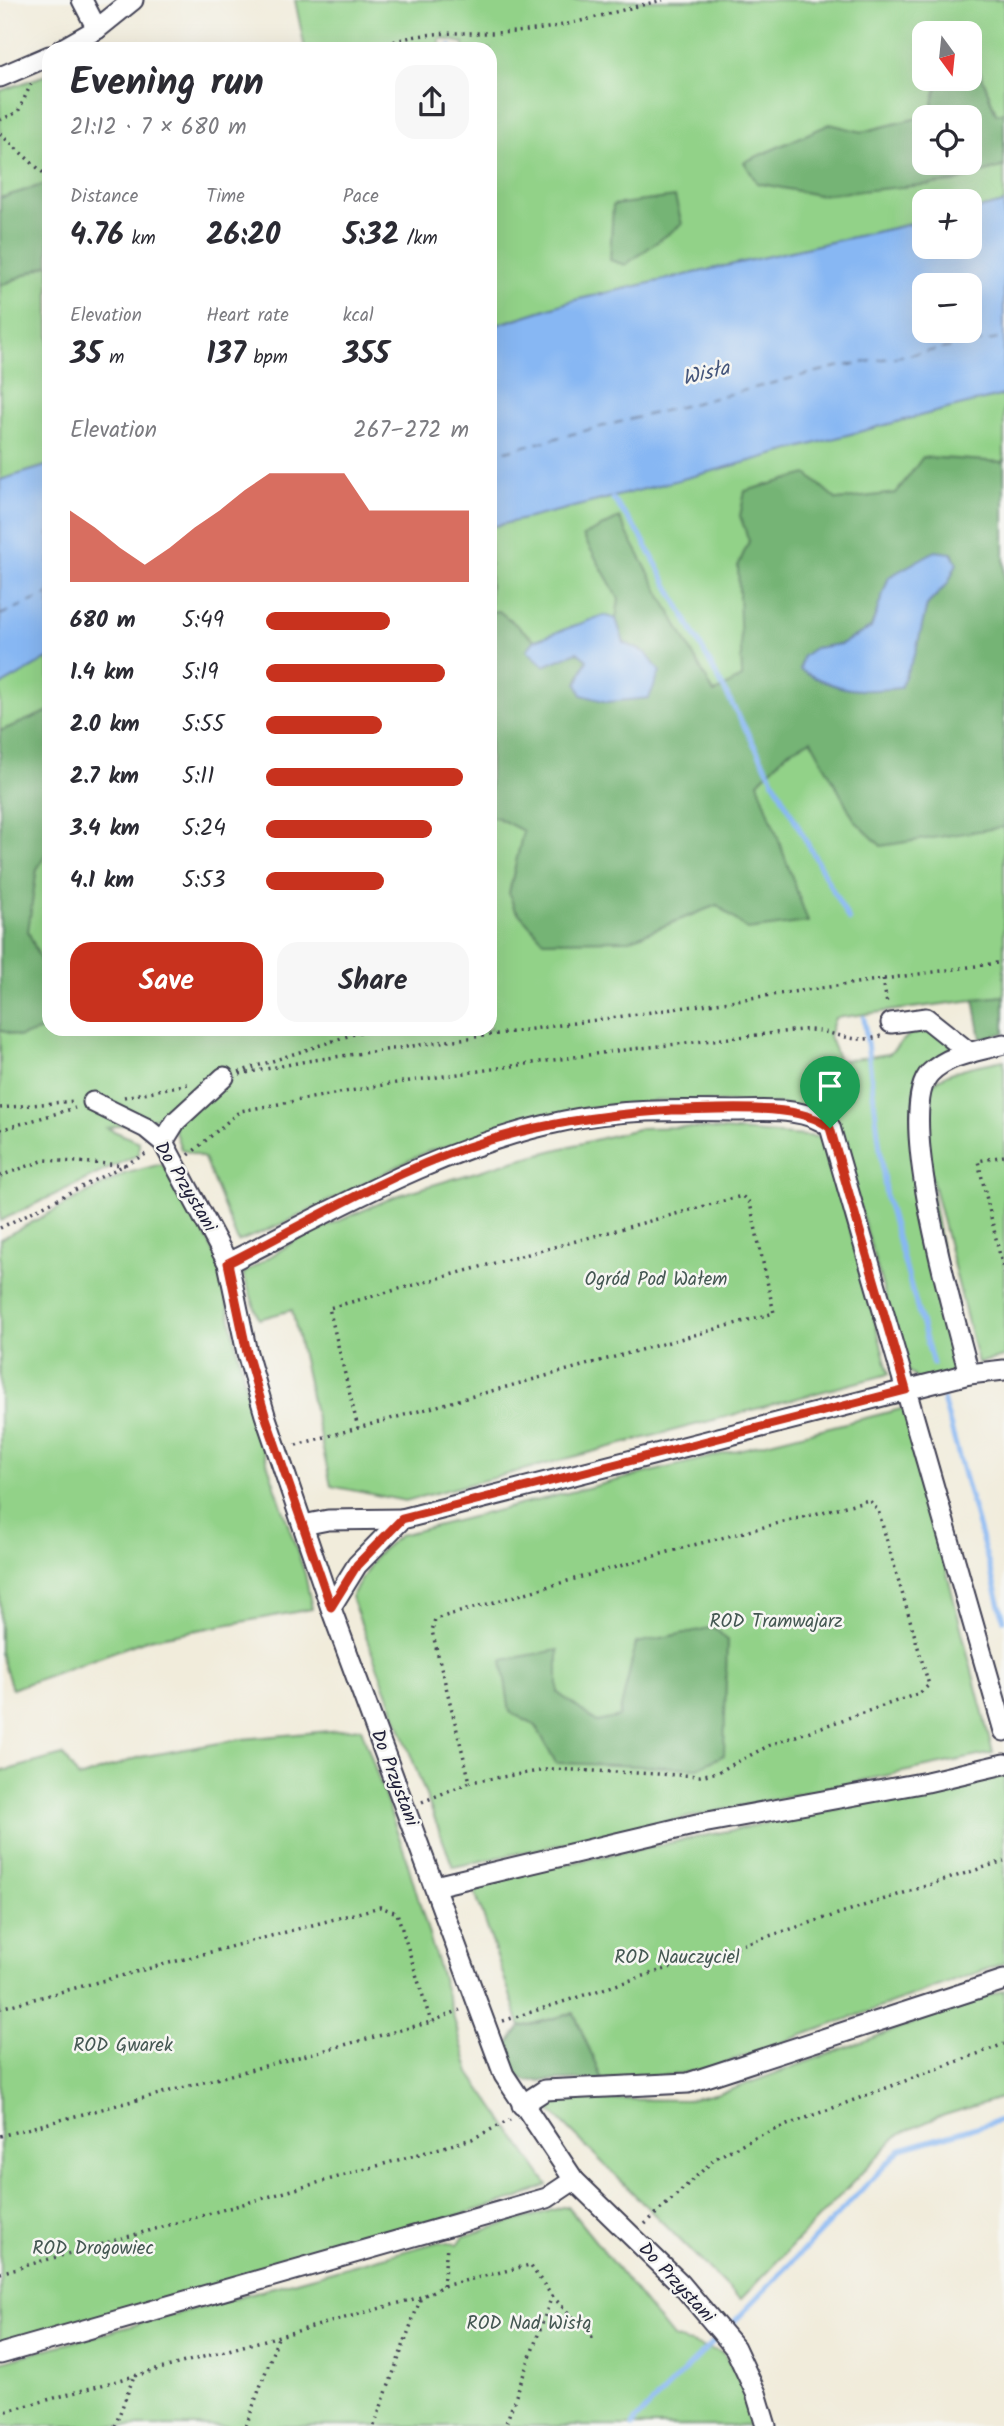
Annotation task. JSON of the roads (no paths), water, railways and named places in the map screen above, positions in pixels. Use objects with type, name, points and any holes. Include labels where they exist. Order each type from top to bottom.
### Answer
[{"type":"street","points":[[82,0],[97,29]]},
{"type":"street","points":[[74,42],[97,29],[133,0]]},
{"type":"street","points":[[0,77],[42,60]]},
{"type":"street","points":[[886,1024],[926,1018],[970,1054]]},
{"type":"street","points":[[969,1374],[923,1178],[917,1135],[919,1100],[929,1074],[948,1060],[1004,1044]]},
{"type":"street","points":[[163,1142],[176,1121],[224,1077]]},
{"type":"street","name":"Do Przystani","points":[[93,1102],[146,1128],[163,1142],[228,1263],[247,1353],[277,1450],[331,1607],[504,2075],[573,2179],[680,2283],[734,2348],[756,2393],[766,2426]]},
{"type":"street","points":[[228,1263],[332,1207],[417,1168],[468,1147],[564,1121],[672,1110],[792,1112],[819,1118],[830,1128],[833,1136],[1004,1731]]},
{"type":"street","points":[[303,1525],[328,1520],[402,1519],[969,1374],[1004,1370]]},
{"type":"street","points":[[331,1607],[357,1565],[402,1519]]},
{"type":"street","points":[[436,1886],[697,1824],[927,1782],[1004,1764]]},
{"type":"street","points":[[522,2105],[545,2090],[688,2083],[1004,1980]]},
{"type":"street","points":[[0,2354],[547,2198],[573,2179]]},
{"type":"water","name":"Wisła","points":[[1004,203],[1004,395],[497,525],[497,325],[575,300],[912,224],[912,259],[982,259],[982,208]]},
{"type":"water","points":[[42,467],[42,662],[0,686],[0,480]]},
{"type":"water","points":[[935,551],[951,553],[957,563],[948,583],[927,605],[916,651],[900,688],[848,689],[800,670],[803,656],[815,648],[841,644],[871,628],[889,577]]},
{"type":"water","points":[[604,615],[616,619],[624,643],[646,653],[660,672],[649,698],[607,702],[582,695],[577,684],[587,660],[577,652],[544,666],[527,650],[535,640]]},
{"type":"waterway","points":[[613,499],[641,536],[849,920]]},
{"type":"waterway","points":[[864,1018],[886,1198],[933,1364]]},
{"type":"waterway","points":[[943,1399],[1004,1620]]},
{"type":"waterway","points":[[730,2326],[901,2149],[1004,2119]]},
{"type":"waterway","points":[[633,2426],[716,2339]]},
{"type":"park label","name":"Ogród Pod Wałem","points":[[656,1280]]},
{"type":"park label","name":"ROD Tramwajarz","points":[[776,1622]]},
{"type":"park label","name":"ROD Nauczyciel","points":[[677,1958]]},
{"type":"park label","name":"ROD Gwarek","points":[[123,2046]]},
{"type":"park label","name":"ROD Drogowiec","points":[[93,2249]]},
{"type":"park label","name":"ROD Nad Wisłą","points":[[529,2324]]}]
